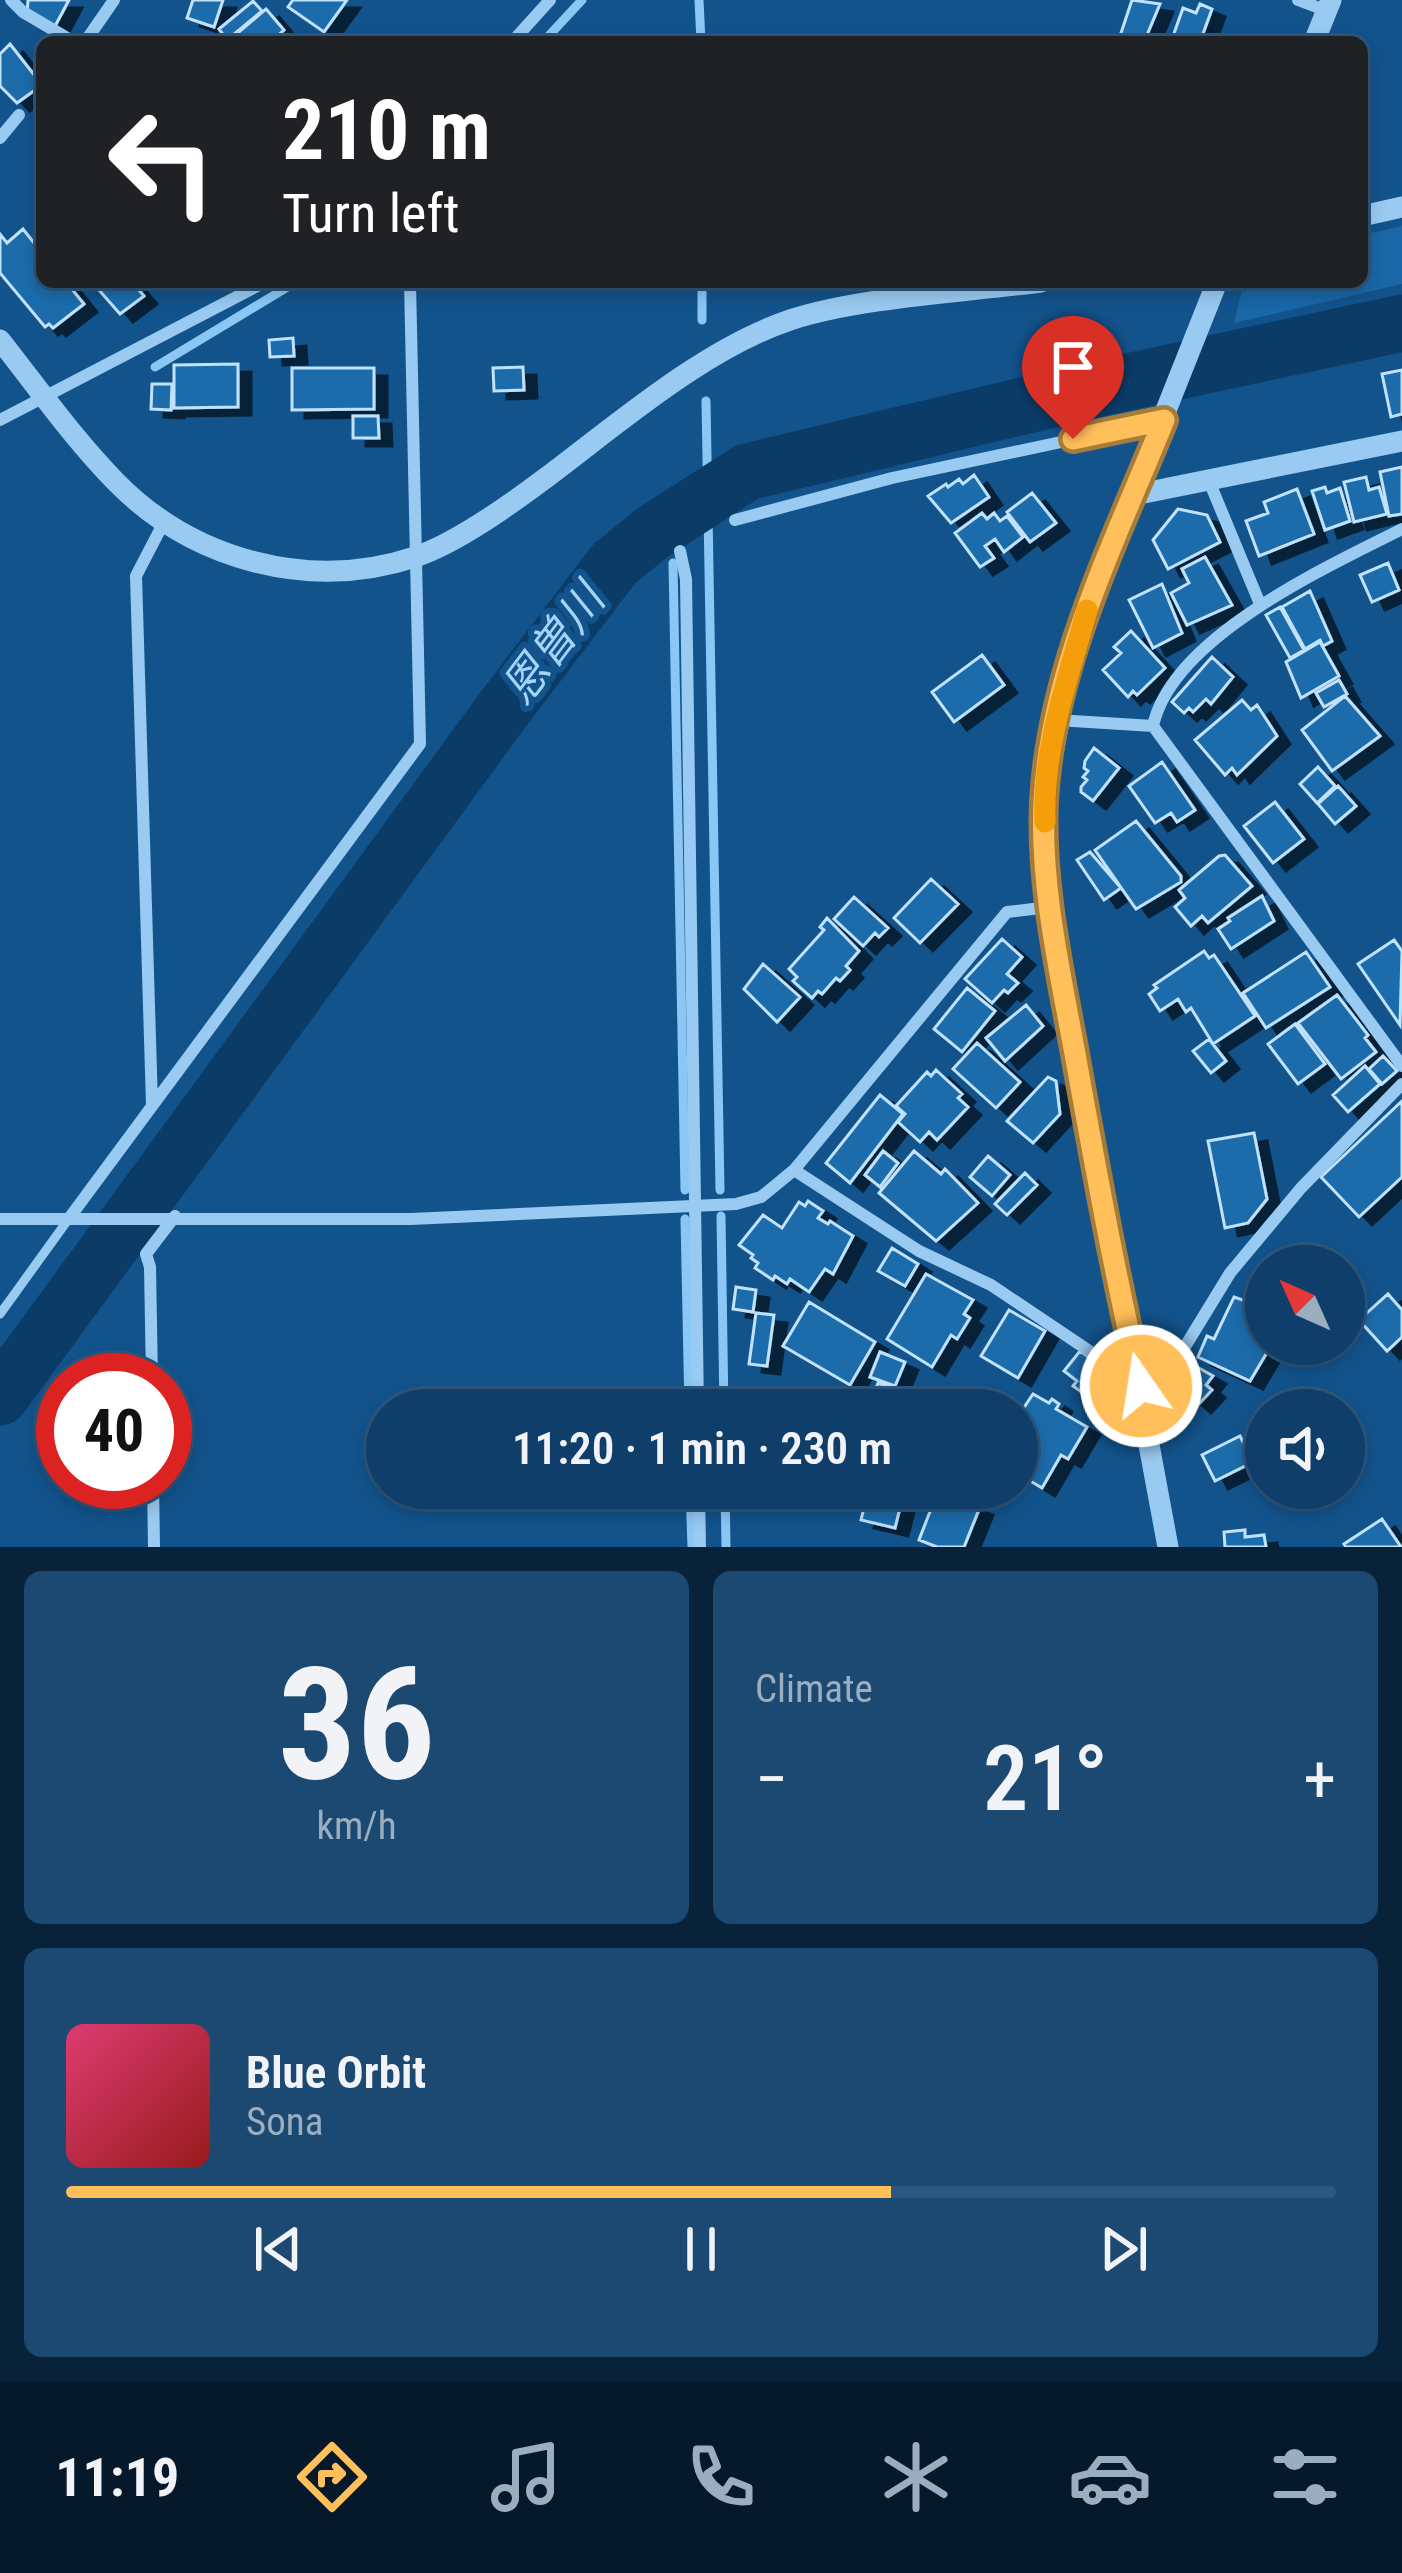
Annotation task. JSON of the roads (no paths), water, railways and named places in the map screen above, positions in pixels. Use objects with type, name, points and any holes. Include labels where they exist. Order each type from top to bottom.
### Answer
[{"type":"street","points":[[11,0],[64,36]]},
{"type":"street","points":[[89,36],[114,0]]},
{"type":"street","points":[[517,36],[550,0]]},
{"type":"street","points":[[1298,0],[1329,5],[1317,36]]},
{"type":"street","points":[[0,138],[19,115]]},
{"type":"street","points":[[1368,214],[1402,207]]},
{"type":"street","points":[[0,420],[253,288]]},
{"type":"street","points":[[76,1217],[152,1106],[420,744],[410,288]]},
{"type":"street","points":[[0,340],[116,482],[164,522],[230,556],[282,569],[350,571],[417,556],[472,527],[715,358],[790,320],[875,303],[994,288]]},
{"type":"street","points":[[1168,1547],[1048,907],[1044,801],[1057,721],[1090,599],[1214,288]]},
{"type":"street","points":[[735,520],[1167,414]]},
{"type":"street","points":[[1134,495],[1402,441]]},
{"type":"street","points":[[1209,481],[1260,604]]},
{"type":"street","points":[[152,1106],[136,576],[164,522]]},
{"type":"street","points":[[1402,529],[1260,604],[1197,656],[1157,707],[1153,726],[1402,1066]]},
{"type":"street","points":[[680,551],[686,579],[693,881],[700,1205],[698,1389]]},
{"type":"street","points":[[1057,721],[1153,726]]},
{"type":"street","points":[[0,1219],[412,1219],[736,1204],[760,1197],[794,1170],[1007,912],[1048,907]]},
{"type":"street","points":[[1145,1412],[1230,1274],[1301,1188],[1402,1084]]},
{"type":"street","points":[[794,1170],[919,1251],[991,1285],[1141,1386]]},
{"type":"street","points":[[152,1353],[151,1268],[146,1254],[175,1216]]},
{"type":"street","points":[[153,1509],[154,1547]]},
{"type":"street","points":[[699,1509],[700,1547]]},
{"type":"lane","points":[[0,1314],[76,1217]]},
{"type":"waterway","points":[[549,36],[582,0]]},
{"type":"waterway","points":[[699,0],[701,36]]},
{"type":"waterway","points":[[155,367],[286,288]]},
{"type":"waterway","points":[[702,288],[702,320]]},
{"type":"waterway","name":"恩曽川","points":[[0,1397],[502,711],[614,564],[652,533],[747,472],[1081,392],[1402,323]]},
{"type":"waterway","points":[[706,401],[720,1190]]},
{"type":"waterway","points":[[657,530],[665,547]]},
{"type":"waterway","points":[[673,563],[685,1190]]},
{"type":"waterway","points":[[721,1216],[724,1389]]},
{"type":"waterway","points":[[685,1219],[689,1389]]},
{"type":"waterway","points":[[691,1509],[692,1547]]},
{"type":"waterway","points":[[725,1509],[726,1547]]}]
